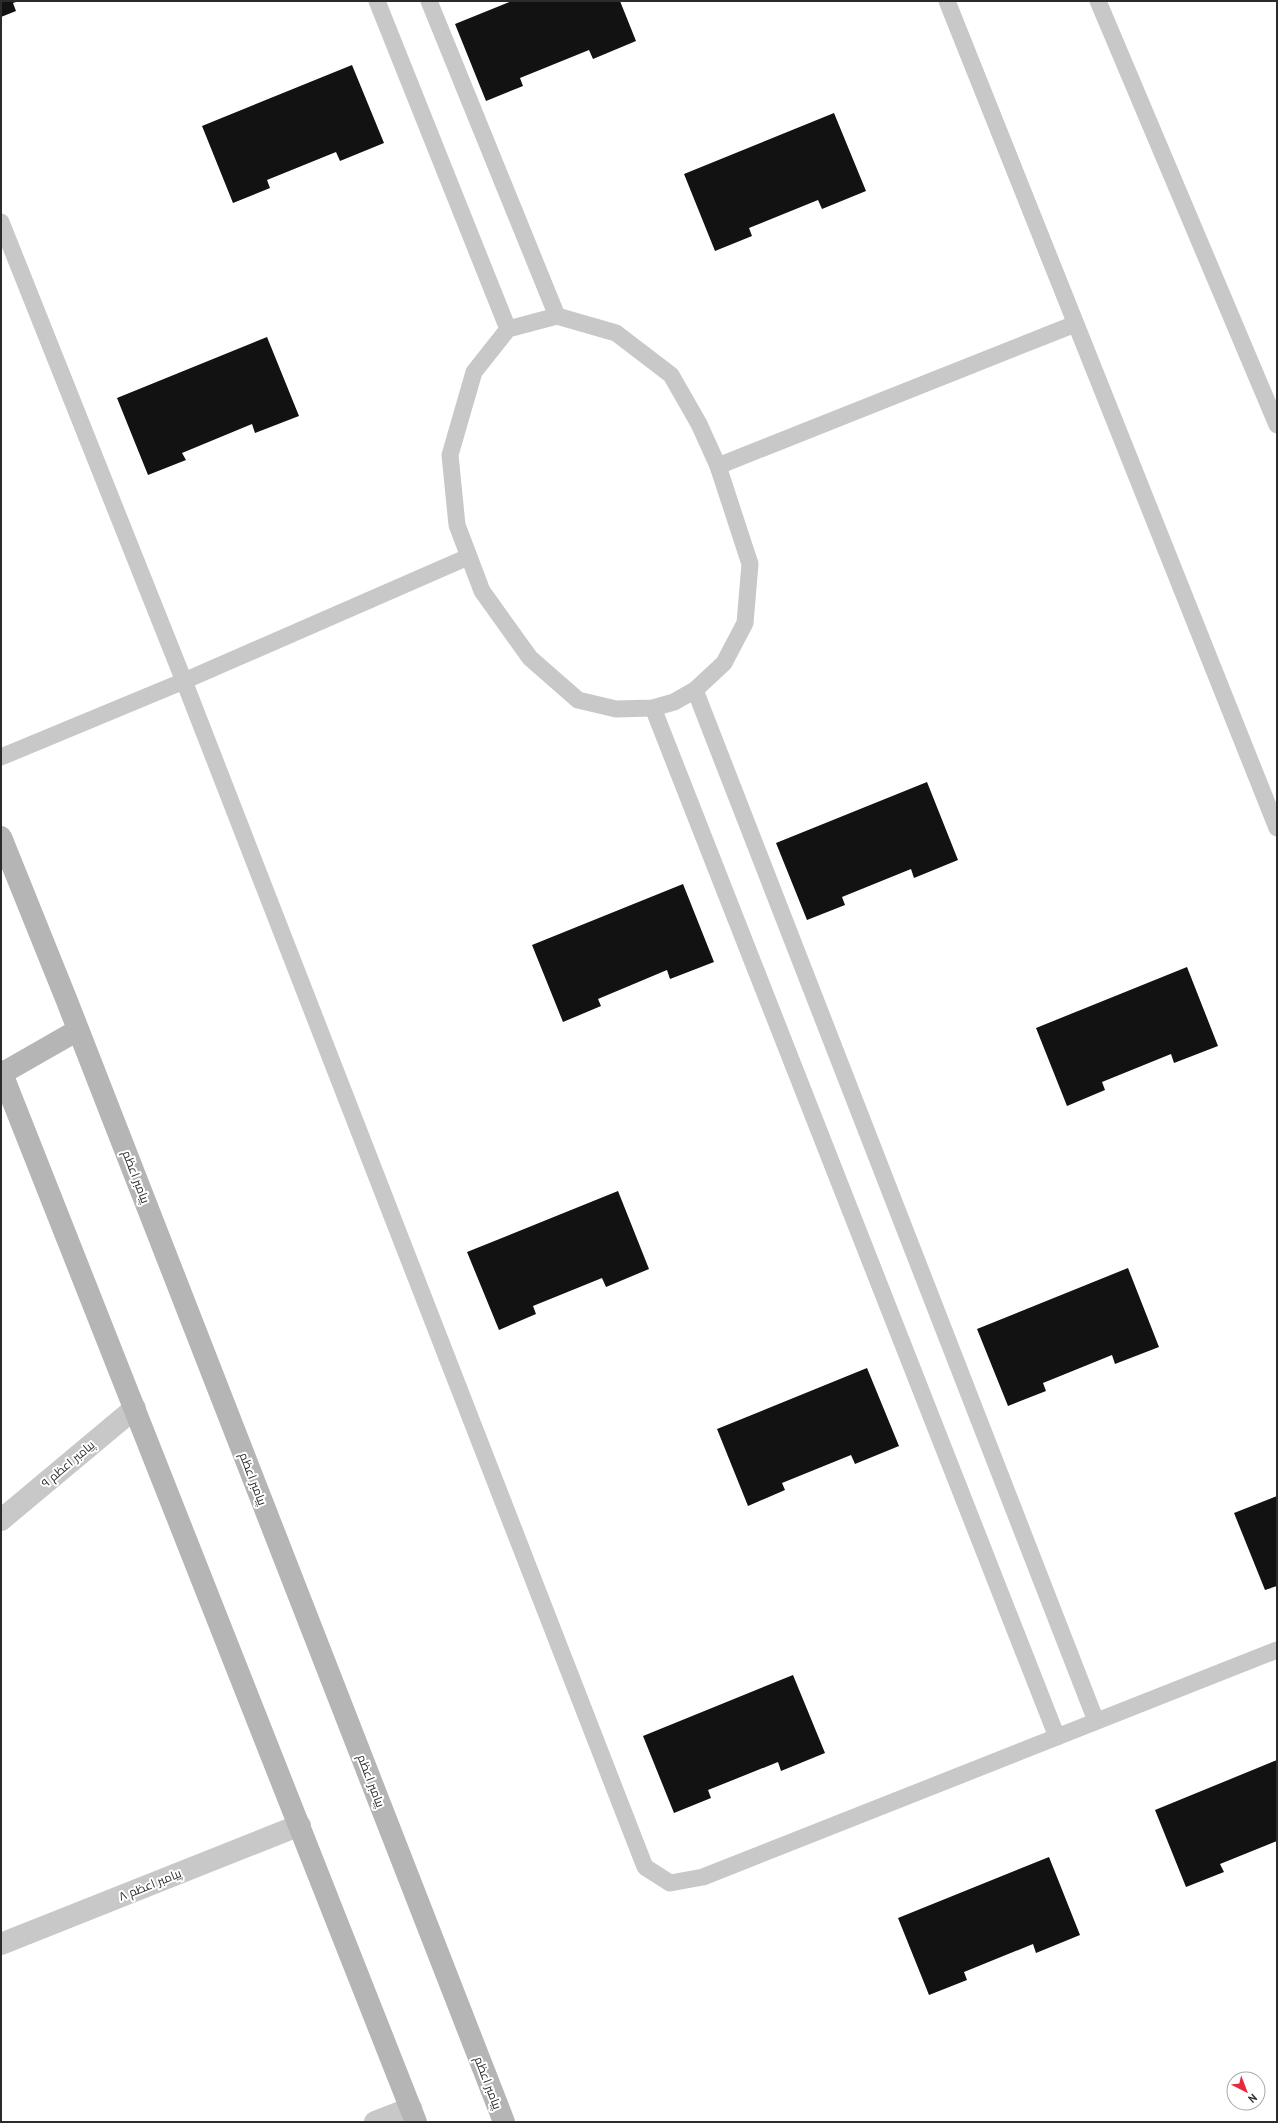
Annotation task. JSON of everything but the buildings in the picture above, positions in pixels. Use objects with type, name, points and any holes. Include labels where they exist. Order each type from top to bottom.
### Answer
[{"type":"main road","name":"پیامبر اعظم","points":[[1,837],[78,1030],[504,2122]]},
{"type":"main road","points":[[78,1030],[1,1073],[135,1408],[413,2115]]},
{"type":"street","name":"پیامبر اعظم ۹","points":[[1,1520],[135,1408]]},
{"type":"street","name":"پیامبر اعظم ۸","points":[[1,1944],[300,1826]]},
{"type":"street","points":[[375,2122],[413,2115]]},
{"type":"lane","points":[[377,1],[508,329]]},
{"type":"lane","points":[[429,1],[557,316]]},
{"type":"lane","points":[[947,1],[1277,828]]},
{"type":"lane","points":[[1098,1],[1277,425]]},
{"type":"lane","points":[[1,222],[184,681],[645,1868],[670,1884],[703,1877],[1277,1650]]},
{"type":"lane","points":[[557,316],[616,333],[672,375],[699,424],[718,466],[750,564],[746,623],[724,663],[695,690],[674,702],[653,708],[616,709],[578,700],[530,658],[482,591],[457,525],[450,455],[474,372],[508,329],[557,316]]},
{"type":"lane","points":[[718,466],[1075,324]]},
{"type":"lane","points":[[1,757],[184,681],[468,557]]},
{"type":"lane","points":[[695,690],[1096,1721]]},
{"type":"lane","points":[[653,708],[1057,1737]]}]
